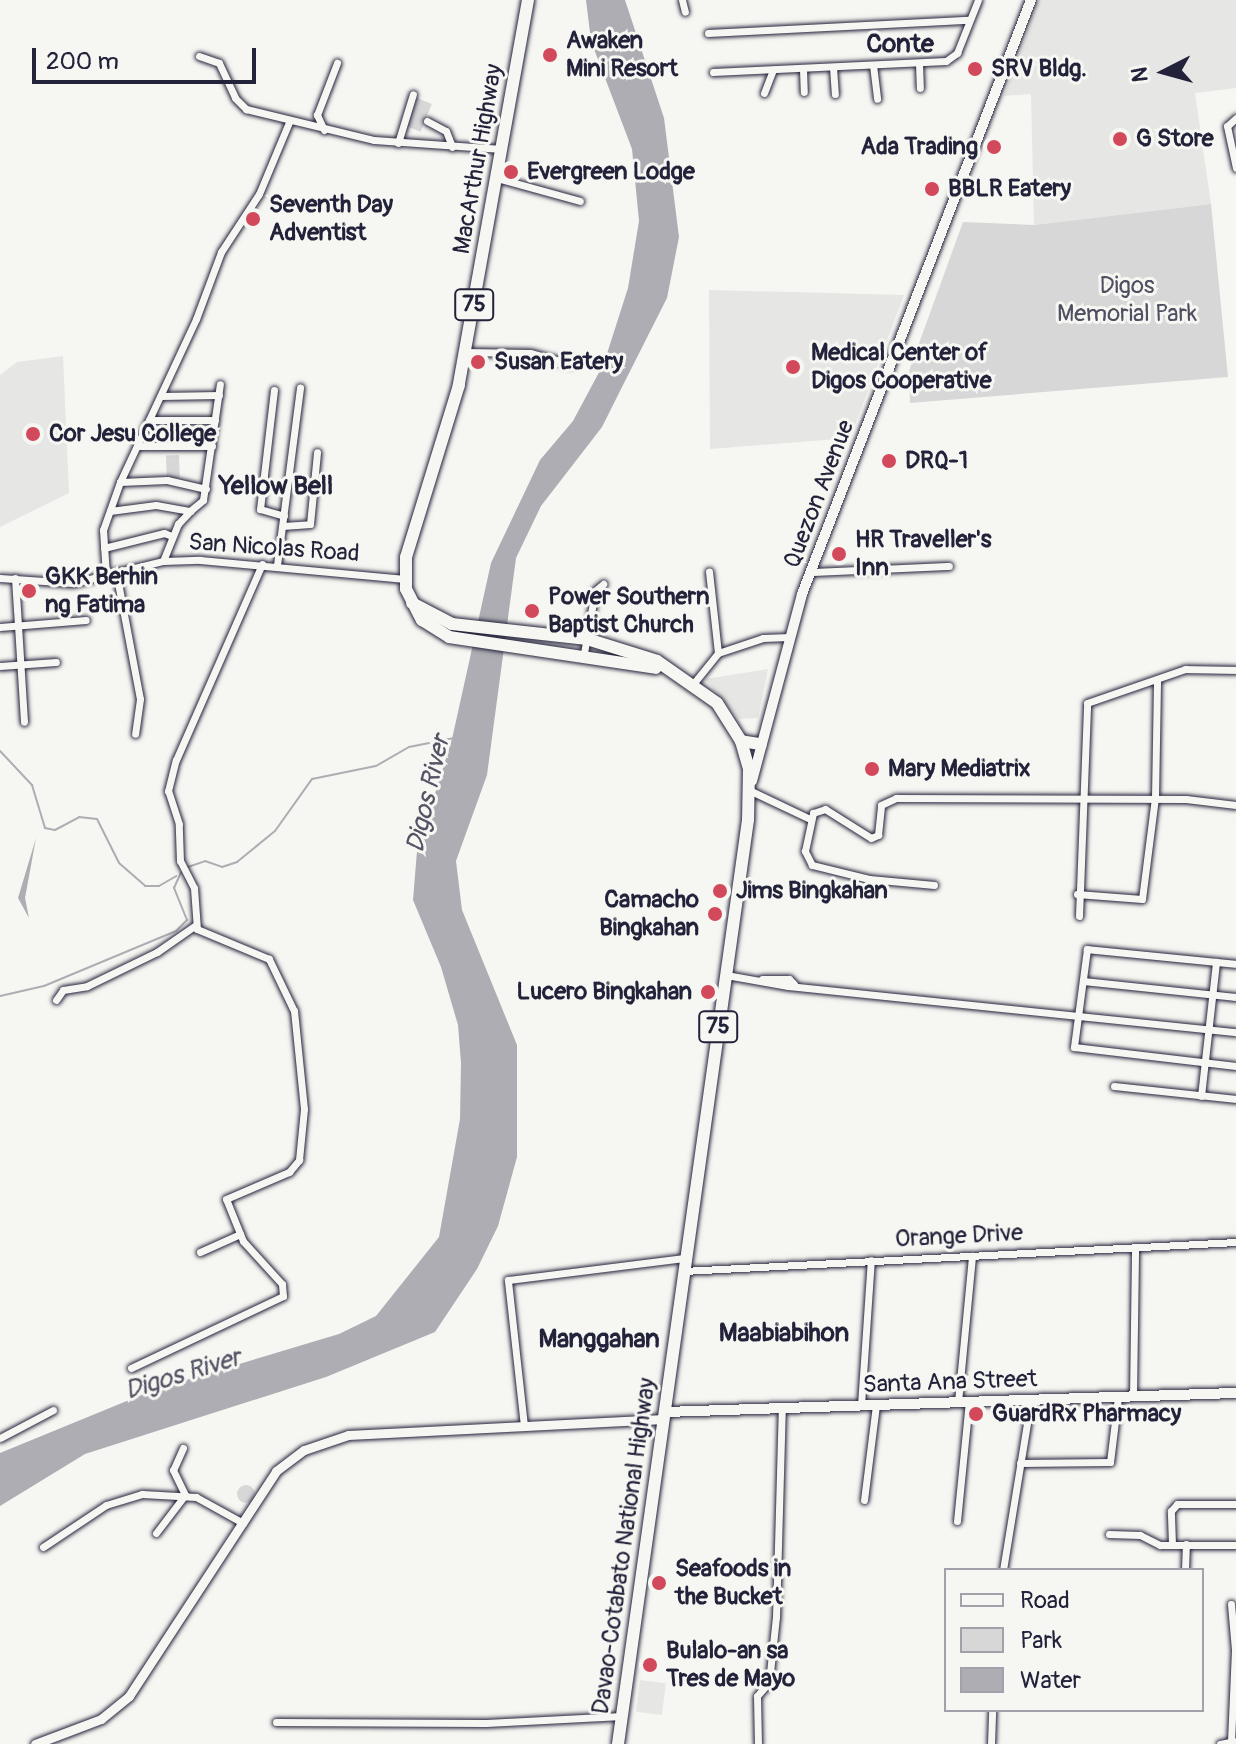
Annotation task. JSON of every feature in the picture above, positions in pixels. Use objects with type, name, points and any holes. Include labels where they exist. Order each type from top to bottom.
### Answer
[{"type":"highway","name":"MacArthur Highway","points":[[528,0],[449,430],[409,545],[405,579],[412,603],[431,628],[516,639],[637,662],[681,677]]},
{"type":"highway","name":"MacArthur Highway","points":[[516,639],[587,639],[639,653],[693,684],[717,703],[741,741],[751,787]]},
{"type":"highway","points":[[741,741],[761,744]]},
{"type":"highway","name":"Davao-Cotabato National Highway","points":[[618,1744],[751,787]]},
{"type":"main road","name":"Quezon Avenue","points":[[751,787],[789,637],[811,572],[1031,0]]},
{"type":"main road","name":"Santa Ana Street","points":[[664,1416],[782,1408],[1236,1393]]},
{"type":"street","points":[[682,0],[685,12]]},
{"type":"street","points":[[713,72],[952,59],[978,0]]},
{"type":"street","points":[[708,33],[969,20]]},
{"type":"street","points":[[199,56],[219,63],[240,105],[324,130],[398,143],[502,149]]},
{"type":"street","points":[[324,130],[317,115],[337,63]]},
{"type":"street","points":[[919,63],[920,88]]},
{"type":"street","points":[[873,65],[877,99]]},
{"type":"street","points":[[833,67],[835,94]]},
{"type":"street","points":[[803,69],[804,92]]},
{"type":"street","points":[[764,93],[773,70]]},
{"type":"street","points":[[398,143],[413,94]]},
{"type":"street","points":[[1236,118],[1227,126],[1236,168]]},
{"type":"street","points":[[106,575],[104,548],[110,511],[120,482],[161,396],[221,252],[259,194],[290,120]]},
{"type":"street","points":[[427,121],[446,131],[452,147]]},
{"type":"street","points":[[497,178],[580,201]]},
{"type":"street","points":[[465,352],[530,353],[571,364]]},
{"type":"street","points":[[163,561],[172,536],[190,511],[203,500],[220,384]]},
{"type":"street","points":[[277,565],[300,387]]},
{"type":"street","points":[[274,390],[260,509],[284,516]]},
{"type":"street","points":[[161,396],[219,395]]},
{"type":"street","points":[[149,420],[215,420]]},
{"type":"street","points":[[137,446],[212,446]]},
{"type":"street","points":[[283,526],[310,524],[317,452]]},
{"type":"street","points":[[120,482],[167,480],[206,489]]},
{"type":"street","points":[[110,511],[156,505],[190,511]]},
{"type":"street","points":[[104,548],[164,533],[172,536]]},
{"type":"street","name":"San Nicolas Road","points":[[0,578],[65,583],[163,561],[277,565],[405,579]]},
{"type":"street","points":[[131,1368],[283,1296],[282,1284],[256,1262],[240,1234],[226,1196],[283,1175],[299,1160],[304,1109],[294,1011],[269,959],[204,935],[196,925],[194,888],[180,861],[170,774],[262,564]]},
{"type":"street","points":[[811,572],[949,566]]},
{"type":"street","points":[[709,571],[718,653]]},
{"type":"street","points":[[116,572],[140,699],[135,734]]},
{"type":"street","points":[[15,578],[24,722]]},
{"type":"street","points":[[584,653],[595,591],[603,584]]},
{"type":"street","points":[[0,627],[86,620]]},
{"type":"street","points":[[693,684],[718,653],[763,638],[789,637]]},
{"type":"street","points":[[0,666],[56,662]]},
{"type":"street","points":[[1079,916],[1077,894],[1087,703],[1185,669],[1236,670]]},
{"type":"street","points":[[1077,894],[1142,899],[1155,798],[1157,680]]},
{"type":"street","points":[[751,787],[810,819]]},
{"type":"street","points":[[934,885],[869,879],[812,865],[805,851],[810,819],[822,808],[871,838],[878,835],[881,805],[890,799],[1155,798],[1236,805]]},
{"type":"street","points":[[56,1000],[63,990],[87,986],[157,952],[196,925]]},
{"type":"street","points":[[1236,964],[1087,949],[1074,1047],[1236,1066]]},
{"type":"street","points":[[1201,1096],[1216,962]]},
{"type":"street","points":[[726,975],[789,979],[794,984],[1236,1032]]},
{"type":"street","points":[[1083,981],[1236,997]]},
{"type":"street","points":[[1114,1086],[1236,1099]]},
{"type":"street","points":[[200,1252],[240,1234]]},
{"type":"street","name":"Orange Drive","points":[[524,1426],[508,1280],[684,1264],[972,1256],[1236,1242]]},
{"type":"street","points":[[1133,1397],[1135,1248]]},
{"type":"street","points":[[957,1521],[972,1256]]},
{"type":"street","points":[[861,1405],[871,1260]]},
{"type":"street","points":[[1020,1463],[1110,1462],[1118,1397]]},
{"type":"street","points":[[1003,1568],[1031,1399]]},
{"type":"street","points":[[864,1500],[876,1405]]},
{"type":"street","points":[[758,1744],[757,1696],[769,1682],[776,1617],[782,1408]]},
{"type":"street","points":[[0,1438],[53,1410]]},
{"type":"street","points":[[35,1744],[101,1719],[129,1696],[276,1471],[304,1450],[335,1437],[664,1416]]},
{"type":"street","points":[[183,1448],[173,1470],[185,1495]]},
{"type":"street","points":[[43,1547],[106,1505],[142,1494],[185,1495],[243,1523]]},
{"type":"street","points":[[156,1533],[185,1495]]},
{"type":"street","points":[[1172,1544],[1171,1511],[1177,1504],[1236,1504]]},
{"type":"street","points":[[1109,1534],[1140,1535],[1157,1544],[1236,1545]]},
{"type":"street","points":[[1185,1568],[1186,1544]]},
{"type":"street","points":[[1220,1744],[1234,1741],[1235,1650],[1231,1604]]},
{"type":"street","points":[[991,1744],[992,1712]]},
{"type":"street","points":[[276,1722],[486,1723],[623,1716]]},
{"type":"shaded area","points":[[1039,0],[1236,0],[1236,88],[1195,93],[1211,204],[1034,225],[1031,94],[1004,96]]},
{"type":"shaded area","name":"Medical Center of Digos Cooperative","points":[[709,290],[904,295],[850,438],[710,449]]},
{"type":"shaded area","name":"Cor Jesu College","points":[[63,356],[69,493],[0,527],[0,375],[17,362]]},
{"type":"shaded area","points":[[768,669],[758,718],[739,719],[705,679]]},
{"type":"shaded area","points":[[640,1680],[666,1683],[662,1715],[636,1712]]},
{"type":"green space","points":[[417,98],[432,104],[421,132],[406,126]]},
{"type":"green space","name":"Digos Memorial Park","points":[[1211,204],[1228,377],[910,403],[909,371],[963,222],[1034,225]]},
{"type":"green space","points":[[166,455],[179,455],[180,478],[167,478]]},
{"type":"green space","points":[[242,1485],[250,1485],[255,1494],[253,1501],[242,1503],[237,1498],[237,1490]]},
{"type":"water","points":[[586,0],[625,0],[664,118],[679,237],[667,298],[602,427],[541,506],[516,558],[487,775],[456,861],[462,910],[517,1045],[517,1157],[498,1226],[477,1269],[435,1332],[326,1377],[85,1454],[0,1506],[0,1453],[156,1389],[339,1334],[376,1316],[439,1237],[460,1119],[461,1063],[458,1025],[441,967],[413,900],[417,851],[452,739],[491,563],[540,460],[573,421],[604,363],[628,288],[639,221],[632,149],[591,41]]},
{"type":"water","points":[[36,838],[25,898],[29,918],[18,898]]},
{"type":"waterway","name":"Digos River","points":[[188,867],[205,861],[222,867],[237,862],[275,831],[312,779],[376,766],[409,747],[454,738]]},
{"type":"waterway","points":[[0,751],[32,785],[45,828],[55,830],[79,817],[97,819],[119,863],[145,886],[159,886],[176,876]]},
{"type":"waterway","points":[[0,996],[44,986],[176,931],[187,920],[174,888],[181,872]]},
{"type":"place","name":"Awaken Mini Resort","points":[[550,55]]},
{"type":"place","name":"SRV Bldg.","points":[[975,69]]},
{"type":"place","name":"G Store","points":[[1120,139]]},
{"type":"place","name":"Ada Trading","points":[[994,147]]},
{"type":"place","name":"Evergreen Lodge","points":[[511,172]]},
{"type":"place","name":"BBLR Eatery","points":[[932,189]]},
{"type":"place","name":"Seventh Day Adventist","points":[[253,219]]},
{"type":"place","name":"Susan Eatery","points":[[478,362]]},
{"type":"place","name":"Medical Center of Digos Cooperative","points":[[793,367]]},
{"type":"place","name":"Cor Jesu College","points":[[33,434]]},
{"type":"place","name":"DRQ-1","points":[[889,461]]},
{"type":"place","name":"HR Traveller's Inn","points":[[839,554]]},
{"type":"place","name":"GKK Berhin ng Fatima","points":[[29,591]]},
{"type":"place","name":"Power Southern Baptist Church","points":[[532,611]]},
{"type":"place","name":"Mary Mediatrix","points":[[872,769]]},
{"type":"place","name":"Jims Bingkahan","points":[[720,891]]},
{"type":"place","name":"Camacho Bingkahan","points":[[715,914]]},
{"type":"place","name":"Lucero Bingkahan","points":[[708,992]]},
{"type":"place","name":"GuardRx Pharmacy","points":[[976,1414]]},
{"type":"place","name":"Seafoods in the Bucket","points":[[659,1583]]},
{"type":"place","name":"Bulalo-an sa Tres de Mayo","points":[[650,1665]]},
{"type":"district","name":"Conte","points":[[900,45]]},
{"type":"district","name":"Yellow Bell","points":[[276,487]]},
{"type":"district","name":"Maabiabihon","points":[[784,1334]]},
{"type":"district","name":"Manggahan","points":[[599,1340]]}]
